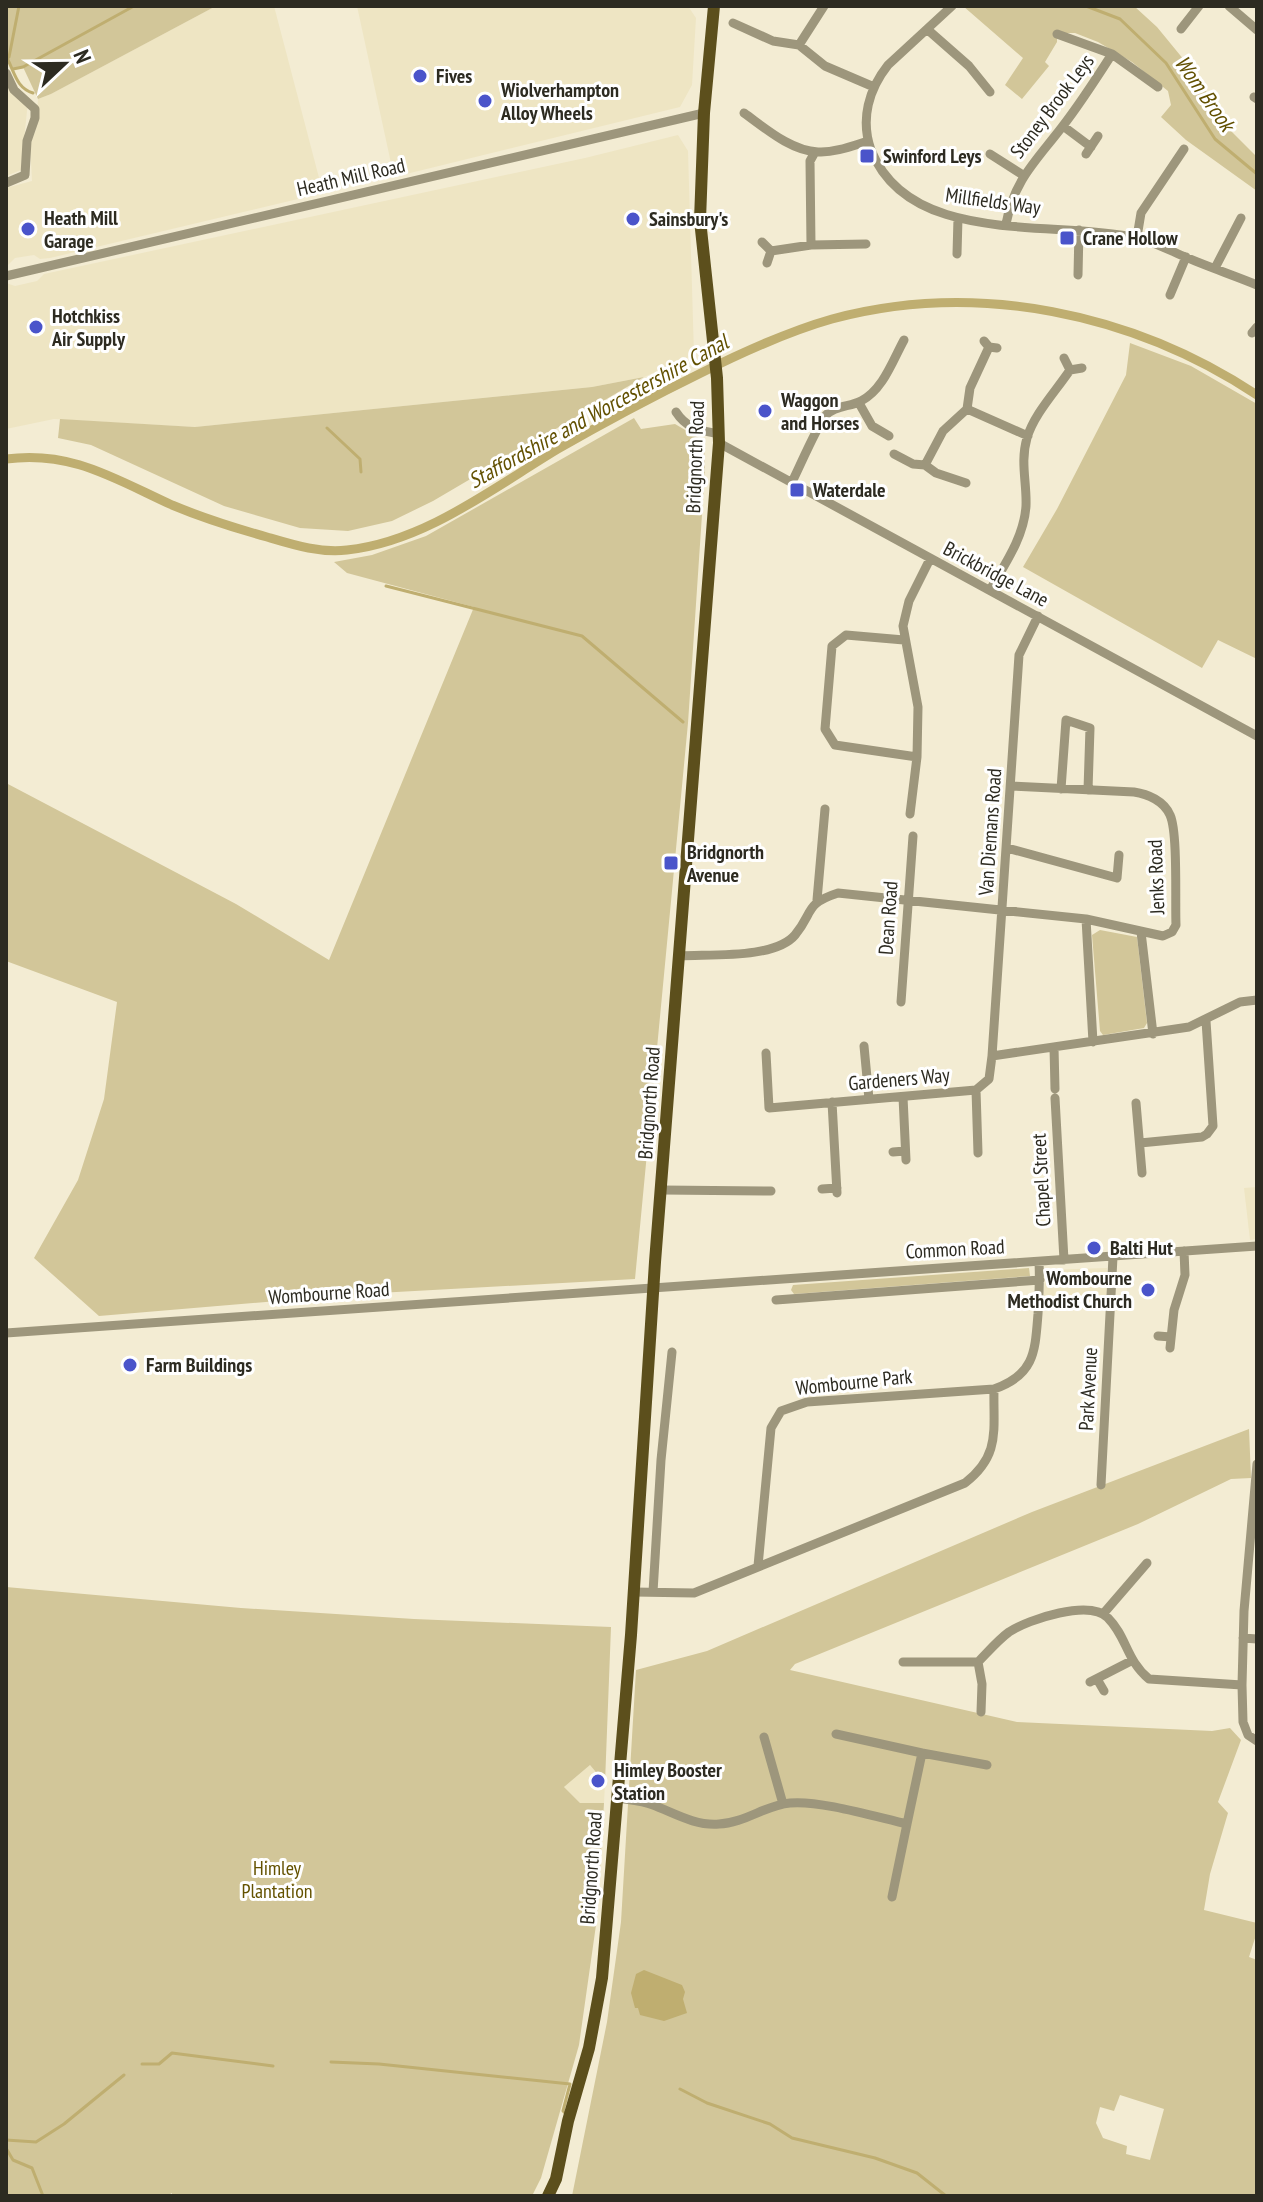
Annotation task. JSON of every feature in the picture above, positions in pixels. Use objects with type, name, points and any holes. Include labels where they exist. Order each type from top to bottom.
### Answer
[{"type":"main road","name":"Bridgnorth Road","points":[[548,2196],[556,2179],[568,2121],[589,2048],[602,1978],[634,1592],[719,438],[717,378],[700,220],[704,113],[714,6]]},
{"type":"street","points":[[799,45],[824,6]]},
{"type":"street","points":[[744,113],[756,127],[815,152],[868,141],[867,107],[874,87],[888,65],[952,6]]},
{"type":"street","points":[[1181,29],[1199,6]]},
{"type":"street","points":[[1229,6],[1256,25]]},
{"type":"street","points":[[1180,12],[1189,19]]},
{"type":"street","points":[[733,23],[773,41],[799,45],[825,66],[874,87]]},
{"type":"street","points":[[928,30],[969,66],[990,92]]},
{"type":"street","name":"Stoney Brook Leys","points":[[1057,34],[1112,54],[1158,87]]},
{"type":"street","name":"Stoney Brook Leys","points":[[1006,224],[1010,201],[1023,175],[1063,126],[1112,54]]},
{"type":"street","points":[[6,73],[14,90],[35,109],[27,141],[25,175],[6,183]]},
{"type":"street","name":"Heath Mill Road","points":[[6,276],[704,113]]},
{"type":"street","points":[[1063,126],[1088,150],[1098,136]]},
{"type":"street","name":"Millfields Way","points":[[868,141],[882,170],[914,202],[958,218],[1137,237],[1257,285]]},
{"type":"street","points":[[1137,237],[1141,213],[1184,149]]},
{"type":"street","points":[[811,245],[810,161],[815,152]]},
{"type":"street","points":[[990,154],[1023,175]]},
{"type":"street","points":[[957,254],[958,218]]},
{"type":"street","points":[[1215,268],[1241,218]]},
{"type":"street","points":[[1078,275],[1083,263],[1079,230]]},
{"type":"street","points":[[762,242],[771,251]]},
{"type":"street","points":[[771,251],[811,245],[866,244]]},
{"type":"street","points":[[767,263],[771,251]]},
{"type":"street","points":[[1163,282],[1172,290],[1186,257]]},
{"type":"street","points":[[792,482],[827,415],[842,406],[859,403],[878,387],[903,353],[904,340]]},
{"type":"street","points":[[925,465],[943,431],[967,409],[970,388],[990,345]]},
{"type":"street","points":[[1064,358],[1070,370]]},
{"type":"street","points":[[990,590],[1024,522],[1023,461],[1028,436],[1070,370],[1082,368]]},
{"type":"street","points":[[859,403],[881,435]]},
{"type":"street","points":[[967,409],[1028,436]]},
{"type":"street","name":"Brickbridge Lane","points":[[676,412],[683,423],[719,438],[930,559],[1257,736]]},
{"type":"street","points":[[894,454],[966,483]]},
{"type":"street","points":[[910,814],[919,726],[904,640],[905,613],[930,559]]},
{"type":"street","name":"Van Diemans Road","points":[[992,1056],[1019,655],[1038,616]]},
{"type":"street","points":[[904,640],[846,635],[836,641],[832,646],[825,729],[831,741],[841,747],[917,757]]},
{"type":"street","points":[[1061,789],[1066,720],[1090,728],[1088,790]]},
{"type":"street","name":"Jenks Road","points":[[1002,909],[1086,919],[1163,936],[1172,932],[1176,925],[1172,818],[1164,806],[1145,794],[1011,786]]},
{"type":"street","points":[[899,799],[911,799]]},
{"type":"street","points":[[680,956],[772,949],[795,935],[817,900],[825,809]]},
{"type":"street","name":"Dean Road","points":[[901,1002],[913,836]]},
{"type":"street","points":[[1007,848],[1117,878],[1119,855]]},
{"type":"street","points":[[817,900],[838,893],[1002,909]]},
{"type":"street","points":[[1086,919],[1093,1042]]},
{"type":"street","points":[[1141,932],[1153,1034]]},
{"type":"street","points":[[992,1056],[1189,1027],[1240,1002],[1257,1000]]},
{"type":"street","points":[[1140,1143],[1202,1137],[1213,1126],[1206,1021]]},
{"type":"street","name":"Chapel Street","points":[[1054,1047],[1064,1260]]},
{"type":"street","points":[[853,1055],[865,1050],[869,1099]]},
{"type":"street","name":"Gardeners Way","points":[[780,1061],[766,1057],[769,1108],[976,1090],[989,1079],[992,1056]]},
{"type":"street","points":[[976,1090],[978,1153]]},
{"type":"street","points":[[893,1152],[905,1155],[903,1097]]},
{"type":"street","points":[[822,1189],[837,1191],[832,1102]]},
{"type":"street","points":[[1136,1103],[1142,1173]]},
{"type":"street","points":[[754,1177],[755,1191]]},
{"type":"street","points":[[662,1190],[771,1191]]},
{"type":"street","name":"Common Road","points":[[654,1288],[1257,1246]]},
{"type":"street","points":[[1158,1336],[1171,1342],[1174,1310],[1185,1275],[1184,1251]]},
{"type":"street","name":"Park Avenue","points":[[1105,1478],[1113,1257]]},
{"type":"street","points":[[634,1592],[694,1593],[965,1483],[982,1470],[992,1448],[994,1389],[1015,1380],[1033,1357],[1039,1263]]},
{"type":"street","name":"Common Road","points":[[785,1280],[781,1299],[1040,1280]]},
{"type":"street","name":"Wombourne Road","points":[[6,1333],[654,1288]]},
{"type":"street","points":[[653,1592],[672,1352]]},
{"type":"street","name":"Wombourne Park","points":[[758,1566],[771,1428],[781,1411],[807,1402],[994,1389]]},
{"type":"street","points":[[645,1414],[666,1417]]},
{"type":"street","points":[[1257,1465],[1242,1685],[1243,1722],[1248,1735],[1257,1741]]},
{"type":"street","points":[[1103,1614],[1147,1563]]},
{"type":"street","points":[[912,1650],[908,1662],[978,1662],[1008,1633],[1078,1609],[1103,1614],[1117,1629],[1131,1661],[1149,1679],[1242,1685]]},
{"type":"street","points":[[1243,1638],[1257,1639]]},
{"type":"street","points":[[1104,1691],[1094,1680],[1131,1661]]},
{"type":"street","points":[[978,1662],[982,1684],[981,1712]]},
{"type":"street","points":[[836,1734],[987,1765]]},
{"type":"street","points":[[764,1737],[783,1804]]},
{"type":"street","points":[[892,1897],[922,1753]]},
{"type":"street","points":[[617,1798],[651,1804],[689,1820],[719,1824],[783,1804],[805,1804],[907,1824]]},
{"type":"shaded area","points":[[216,6],[274,6],[323,193],[50,258],[40,259],[34,255],[15,258],[6,267],[6,188],[32,181],[30,143],[36,130],[38,99]]},
{"type":"shaded area","points":[[357,6],[688,6],[696,18],[692,85],[680,107],[394,177]]},
{"type":"shaded area","points":[[6,70],[28,101],[21,170],[6,176]]},
{"type":"shaded area","points":[[678,135],[688,151],[694,355],[644,377],[592,387],[195,427],[54,419],[6,429],[6,283],[15,286],[37,281],[44,274],[585,158]]},
{"type":"shaded area","points":[[1257,1187],[1257,1239],[1250,1240],[1244,1188]]},
{"type":"shaded area","points":[[1107,1268],[1106,1310],[1042,1308],[1046,1270]]},
{"type":"shaded area","points":[[590,1765],[605,1783],[604,1803],[580,1803],[564,1787]]},
{"type":"shaded area","points":[[644,1970],[682,1985],[687,2013],[664,2021],[640,2015],[631,1993],[636,1974]]},
{"type":"green space","points":[[6,6],[216,6],[38,99],[23,67],[13,69],[6,60]]},
{"type":"green space","points":[[963,6],[1134,6],[1157,27],[1198,77],[1226,126],[1257,157],[1257,191],[1186,140],[1161,117],[1171,105],[1168,91],[1132,62],[1098,42],[1075,33],[1057,33],[1057,42],[1045,62],[1049,66],[1022,99],[1005,85],[1023,58]]},
{"type":"green space","points":[[1130,343],[1191,366],[1257,404],[1257,659],[1218,640],[1202,668],[1023,567],[1057,509],[1126,375]]},
{"type":"green space","points":[[644,377],[433,501],[392,521],[348,531],[300,528],[224,506],[91,445],[58,438],[60,419],[195,427],[592,387]]},
{"type":"green space","points":[[634,418],[641,429],[675,424],[704,441],[705,470],[688,723],[635,1279],[360,1294],[99,1316],[34,1258],[78,1180],[104,1099],[117,1002],[6,961],[6,783],[236,904],[329,960],[474,607],[347,573],[334,562],[372,555],[426,536]]},
{"type":"green space","points":[[1100,930],[1137,937],[1147,1023],[1144,1028],[1103,1035],[1100,1031],[1092,935]]},
{"type":"green space","points":[[1029,1268],[1030,1276],[794,1294],[791,1290],[793,1285]]},
{"type":"green space","points":[[1249,1429],[1251,1478],[1231,1479],[1138,1524],[795,1664],[790,1670],[1017,1722],[1212,1731],[1230,1728],[1241,1740],[1218,1802],[1228,1813],[1210,1874],[1204,1910],[1257,1923],[1249,1957],[1257,1960],[1257,2196],[572,2196],[607,2022],[621,1922],[636,1670],[707,1651],[1032,1512]],"holes":[[[1120,2095],[1164,2109],[1150,2160],[1126,2154],[1127,2146],[1103,2138],[1096,2123],[1100,2107],[1114,2111]]]},
{"type":"green space","name":"Himley Plantation","points":[[6,1587],[241,1608],[611,1627],[605,1783],[590,1765],[564,1787],[580,1803],[604,1803],[597,1918],[579,2045],[541,2178],[532,2196],[172,2196],[172,2193],[166,2196],[6,2196]]},
{"type":"waterway","points":[[6,59],[9,57],[19,6]]},
{"type":"waterway","points":[[13,69],[23,67],[134,6]]},
{"type":"waterway","name":"Wom Brook","points":[[1086,6],[1120,19],[1166,63],[1215,139],[1257,174]]},
{"type":"waterway","points":[[8,60],[20,84],[33,93]]},
{"type":"waterway","name":"Staffordshire and Worcestershire Canal","points":[[6,459],[29,457],[72,463],[219,522],[297,545],[337,551],[376,545],[430,525],[593,429],[749,350],[815,324],[887,308],[942,303],[997,304],[1052,312],[1106,325],[1159,343],[1257,395]]},
{"type":"waterway","points":[[327,428],[360,459],[361,472]]},
{"type":"waterway","points":[[386,586],[582,636],[683,722]]},
{"type":"waterway","points":[[142,2064],[159,2064],[172,2053],[273,2066]]},
{"type":"waterway","points":[[331,2062],[379,2064],[570,2084],[565,2113]]},
{"type":"waterway","points":[[6,2140],[36,2142],[64,2124],[124,2075]]},
{"type":"waterway","points":[[680,2089],[707,2103],[770,2124],[792,2138],[875,2158],[917,2173],[946,2196]]},
{"type":"waterway","points":[[6,2148],[13,2160],[32,2168],[43,2196]]},
{"type":"place","name":"Fives","points":[[420,76]]},
{"type":"place","name":"Wiolverhampton Alloy Wheels","points":[[485,101]]},
{"type":"place","name":"Swinford Leys","points":[[867,156]]},
{"type":"place","name":"Sainsbury's","points":[[633,219]]},
{"type":"place","name":"Heath Mill Garage","points":[[28,229]]},
{"type":"place","name":"Crane Hollow","points":[[1067,238]]},
{"type":"place","name":"Hotchkiss Air Supply","points":[[36,327]]},
{"type":"place","name":"Waggon and Horses","points":[[765,411]]},
{"type":"place","name":"Waterdale","points":[[797,490]]},
{"type":"place","name":"Bridgnorth Avenue","points":[[671,863]]},
{"type":"place","name":"Balti Hut","points":[[1094,1248]]},
{"type":"place","name":"Wombourne Methodist Church","points":[[1148,1290]]},
{"type":"place","name":"Farm Buildings","points":[[130,1365]]},
{"type":"place","name":"Himley Booster Station","points":[[598,1781]]}]
